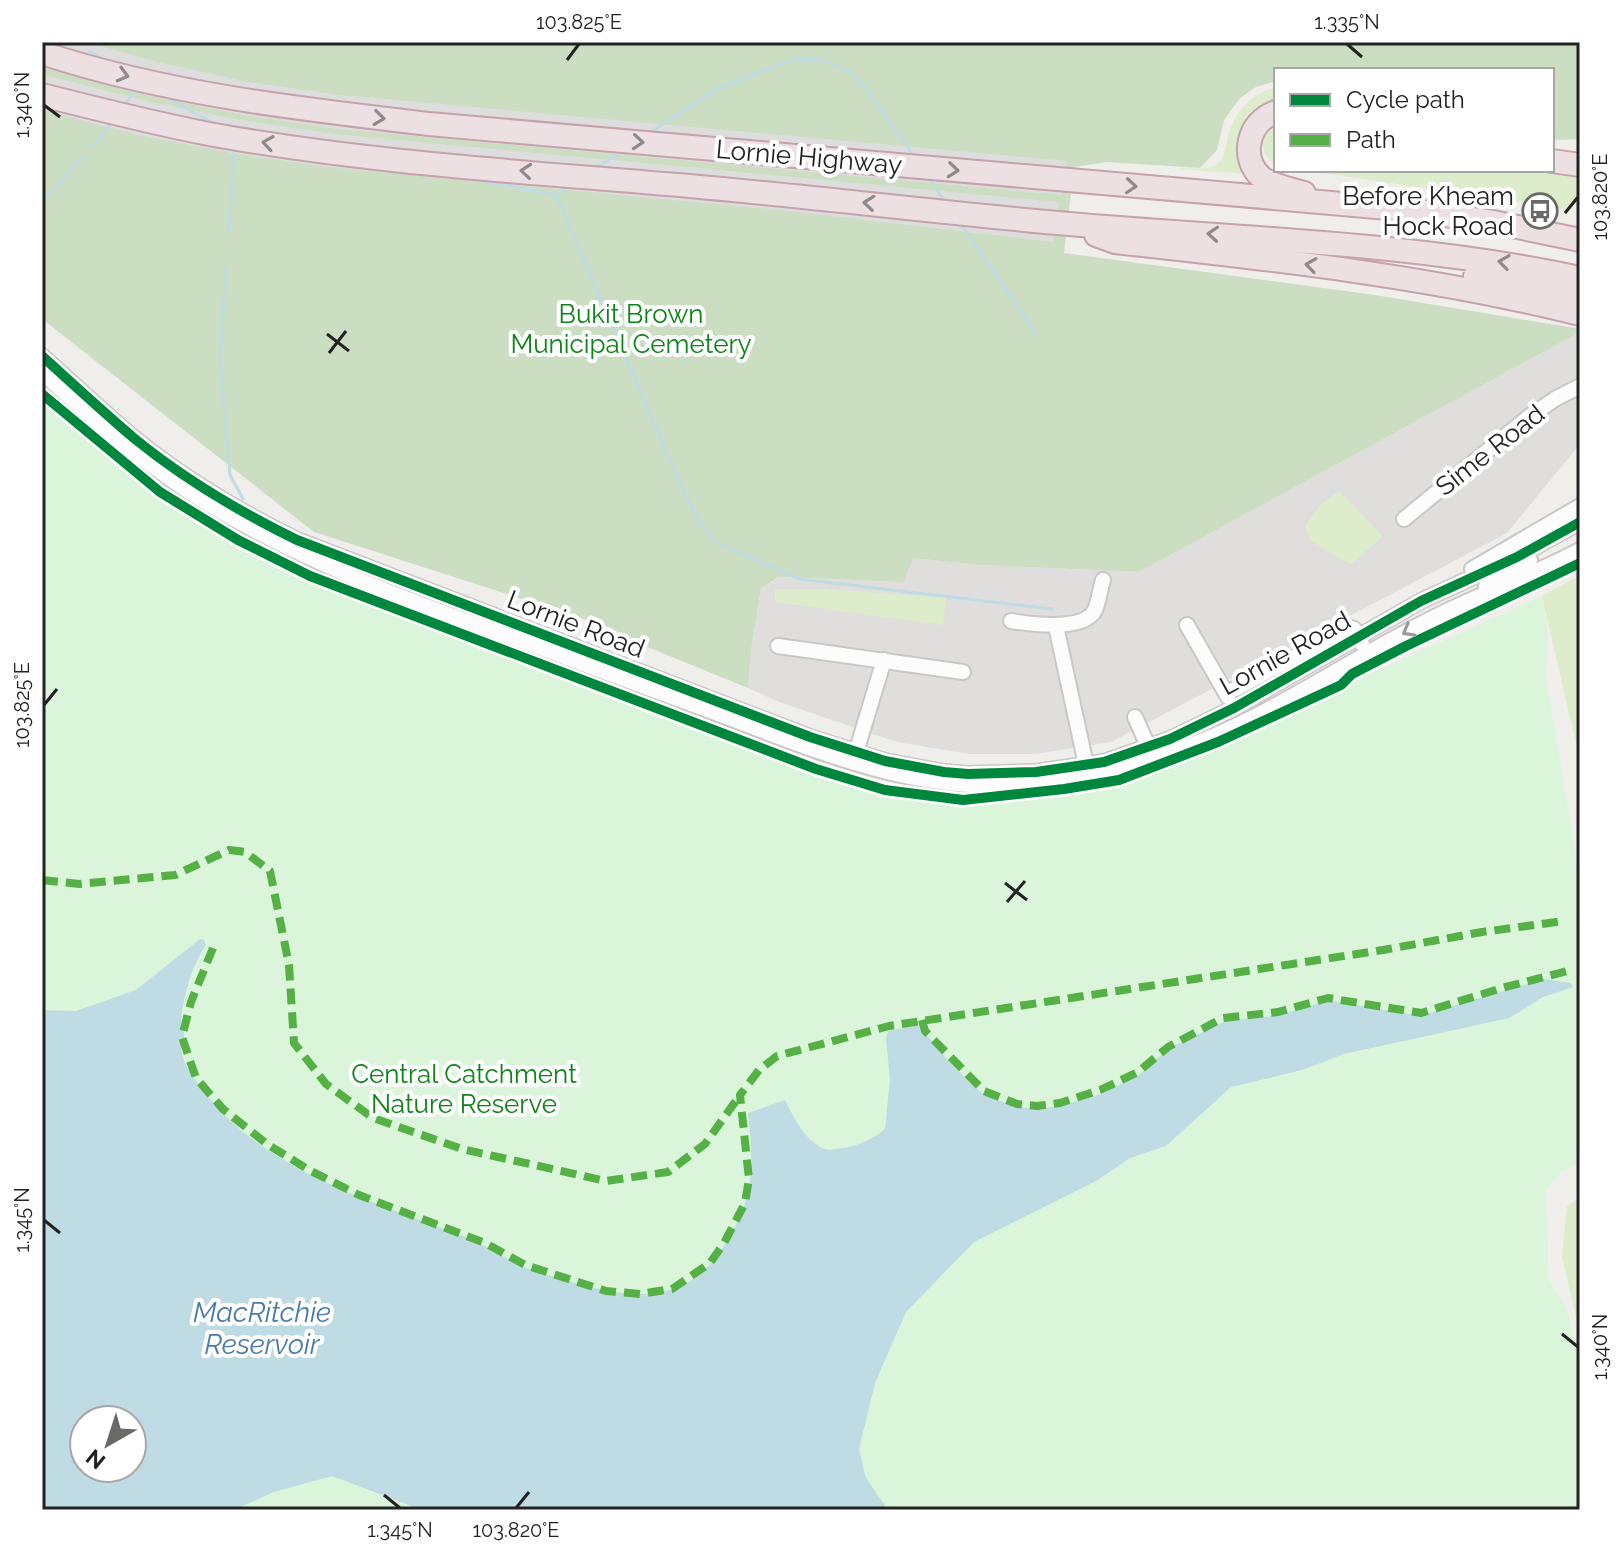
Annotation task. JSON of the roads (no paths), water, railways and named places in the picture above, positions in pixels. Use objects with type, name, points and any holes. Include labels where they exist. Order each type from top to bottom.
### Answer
[{"type":"highway","name":"Lornie Highway","points":[[42,53],[138,79],[308,110],[429,124],[1067,182],[1411,210],[1580,240]]},
{"type":"highway","name":"Lornie Highway","points":[[42,95],[197,131],[301,148],[1061,223],[1368,246],[1511,263],[1580,278]]},
{"type":"highway","points":[[1274,113],[1261,120],[1250,137],[1250,161],[1254,168],[1268,182],[1347,206]]},
{"type":"highway","points":[[1554,161],[1580,165]]},
{"type":"highway","points":[[1061,223],[1115,242],[1372,274],[1484,293],[1580,314]]},
{"type":"highway","points":[[1291,240],[1367,259],[1504,281],[1580,297]]},
{"type":"street","name":"Lornie Road","points":[[42,356],[136,440],[222,499],[297,540],[437,602]]},
{"type":"street","name":"Lornie Road","points":[[42,373],[175,484],[291,550],[854,758],[968,774],[1087,770],[1206,739],[1477,595],[1526,577],[1580,550]]},
{"type":"street","name":"Sime Road","points":[[1404,519],[1530,416],[1580,386]]},
{"type":"street","points":[[1439,592],[1459,576],[1580,506]]},
{"type":"street","points":[[1439,592],[1517,557],[1580,522]]},
{"type":"street","points":[[1477,595],[1489,584],[1580,531]]},
{"type":"street","points":[[1011,621],[1056,626],[1088,618],[1094,613],[1103,580]]},
{"type":"street","name":"Lornie Road","points":[[1151,752],[1439,592]]},
{"type":"street","name":"Lornie Road","points":[[1187,625],[1234,708]]},
{"type":"street","points":[[1056,626],[1087,770]]},
{"type":"street","name":"Lornie Road","points":[[1225,692],[1236,689],[1348,627],[1354,629],[1359,637]]},
{"type":"street","points":[[1359,637],[1362,656]]},
{"type":"street","points":[[778,646],[963,672]]},
{"type":"street","points":[[854,758],[884,660]]},
{"type":"street","name":"Lornie Road","points":[[1256,696],[1253,687],[1257,675]]},
{"type":"street","points":[[1135,717],[1151,752]]},
{"type":"street","points":[[1199,725],[1206,739]]},
{"type":"water","name":"MacRitchie Reservoir","points":[[200,939],[204,940],[206,945],[193,971],[184,1000],[182,1054],[203,1090],[227,1118],[256,1142],[322,1180],[471,1239],[528,1268],[591,1287],[634,1294],[674,1289],[692,1280],[709,1266],[724,1246],[742,1213],[750,1182],[748,1113],[785,1100],[806,1135],[827,1150],[861,1143],[885,1129],[890,1079],[888,1031],[918,1025],[953,1066],[983,1094],[1016,1107],[1038,1109],[1101,1094],[1139,1075],[1169,1048],[1226,1021],[1280,1015],[1328,1000],[1420,1016],[1544,979],[1571,983],[1573,987],[1543,997],[1509,1018],[1344,1054],[1302,1070],[1231,1087],[1166,1146],[1130,1158],[1096,1181],[974,1242],[906,1312],[875,1383],[859,1449],[866,1478],[888,1510],[422,1510],[332,1476],[274,1492],[234,1510],[42,1510],[42,1010],[76,1011],[136,990]]},
{"type":"waterway","points":[[89,51],[105,61]]},
{"type":"waterway","points":[[648,134],[716,89],[794,59],[823,60],[852,73],[916,159]]},
{"type":"waterway","points":[[124,106],[136,89]]},
{"type":"waterway","points":[[163,95],[216,125]]},
{"type":"waterway","points":[[93,147],[112,122]]},
{"type":"waterway","points":[[229,232],[234,148]]},
{"type":"waterway","points":[[595,169],[622,151]]},
{"type":"waterway","points":[[42,201],[84,156]]},
{"type":"waterway","points":[[929,178],[945,202]]},
{"type":"waterway","points":[[472,179],[556,195],[568,186]]},
{"type":"waterway","points":[[556,195],[683,490],[714,541],[799,579],[1052,609]]},
{"type":"waterway","points":[[961,224],[1036,333]]},
{"type":"waterway","points":[[226,268],[220,359],[230,475],[243,499]]},
{"type":"place","name":"Before Kheam Hock Road","points":[[1540,211]]},
{"type":"park label","name":"Bukit Brown Municipal Cemetery","points":[[631,329]]},
{"type":"park label","name":"Central Catchment Nature Reserve","points":[[464,1089]]}]
